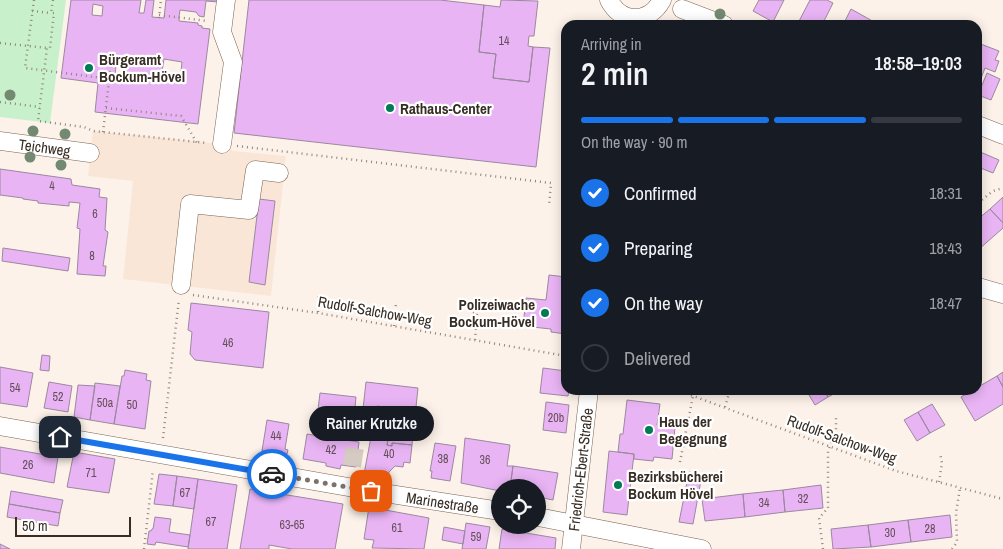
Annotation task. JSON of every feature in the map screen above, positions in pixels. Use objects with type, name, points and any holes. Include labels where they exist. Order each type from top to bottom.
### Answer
[{"type":"street","points":[[222,144],[233,62],[222,32],[226,0]]},
{"type":"street","points":[[609,0],[618,12],[630,20]]},
{"type":"street","points":[[634,20],[656,9],[662,0]]},
{"type":"street","points":[[682,9],[711,20]]},
{"type":"street","points":[[982,127],[1003,135]]},
{"type":"street","name":"Teichweg","points":[[0,141],[90,153]]},
{"type":"street","points":[[180,290],[190,204],[249,210],[254,170],[279,173]]},
{"type":"street","points":[[982,288],[1003,294]]},
{"type":"street","name":"Friedrich-Ebert-Straße","points":[[571,549],[588,395]]},
{"type":"street","name":"Marinestraße","points":[[0,426],[371,491],[491,510]]},
{"type":"street","points":[[546,519],[702,549]]},
{"type":"path","points":[[34,0],[25,68],[110,79]]},
{"type":"path","points":[[51,13],[53,0]]},
{"type":"path","points":[[161,0],[159,16],[203,20]]},
{"type":"path","points":[[32,11],[54,13],[50,48],[47,48],[38,122],[103,132],[197,143],[222,144],[551,183],[549,206]]},
{"type":"path","points":[[0,43],[47,48]]},
{"type":"path","points":[[103,132],[112,56]]},
{"type":"path","points":[[0,102],[40,107]]},
{"type":"path","points":[[106,108],[181,116],[197,143]]},
{"type":"path","points":[[982,200],[993,191],[1003,188]]},
{"type":"path","points":[[144,549],[180,290]]},
{"type":"path","name":"Rudolf-Salchow-Weg","points":[[180,290],[561,355]]},
{"type":"path","points":[[318,313],[319,292]]},
{"type":"path","points":[[394,326],[396,303]]},
{"type":"path","points":[[473,312],[477,313],[475,340]]},
{"type":"path","points":[[725,407],[729,395]]},
{"type":"path","points":[[680,462],[693,396]]},
{"type":"path","name":"Rudolf-Salchow-Weg","points":[[693,396],[896,471],[1003,500]]},
{"type":"path","points":[[823,549],[819,518],[828,508],[828,447],[836,431],[836,417]]},
{"type":"path","points":[[939,482],[942,463],[940,452]]},
{"type":"path","points":[[952,549],[957,542],[956,513],[960,488]]},
{"type":"shaded area","points":[[93,131],[222,144],[233,151],[286,156],[271,296],[123,279],[133,181],[88,176]]},
{"type":"green space","points":[[0,0],[66,0],[50,123],[0,117]]},
{"type":"building","name":"Bürgeramt Bockum-Hövel","points":[[71,0],[141,0],[139,13],[144,13],[146,0],[154,0],[152,17],[164,18],[166,0],[218,0],[218,2],[206,1],[204,17],[199,16],[196,12],[180,10],[179,21],[198,23],[202,28],[210,29],[198,124],[95,112],[98,83],[61,78]],"holes":[[[93,4],[103,6],[102,16],[92,15]],[[117,56],[127,57],[125,76],[115,75]],[[164,59],[182,62],[180,81],[161,78]]]},
{"type":"building","name":"Rathaus-Center","points":[[249,0],[440,0],[484,5],[479,52],[496,54],[493,78],[529,82],[533,47],[550,48],[536,167],[234,133]]},
{"type":"building","points":[[501,0],[538,1],[534,36],[529,36],[528,46],[533,47],[529,82],[493,78],[496,54],[479,52],[484,5],[500,7]]},
{"type":"building","points":[[759,0],[784,0],[774,20],[769,20],[753,11]]},
{"type":"building","points":[[810,0],[827,0],[833,3],[824,20],[800,20]]},
{"type":"building","points":[[851,9],[871,20],[846,20]]},
{"type":"building","points":[[982,45],[999,51],[995,60],[999,61],[995,72],[985,68],[982,76]]},
{"type":"building","points":[[987,73],[1000,79],[991,100],[982,97],[982,85]]},
{"type":"building","points":[[982,153],[999,160],[993,173],[982,169]]},
{"type":"building","points":[[0,169],[71,179],[72,185],[100,189],[99,197],[107,198],[105,230],[108,232],[103,266],[106,266],[105,276],[77,274],[80,229],[77,228],[80,203],[69,202],[69,206],[38,203],[38,201],[0,195]]},
{"type":"building","points":[[1003,197],[1003,223],[990,209]]},
{"type":"building","points":[[259,199],[275,201],[265,285],[249,282]]},
{"type":"building","points":[[990,209],[1003,223],[1003,228],[982,246],[982,216]]},
{"type":"building","points":[[3,248],[70,258],[68,271],[2,261]]},
{"type":"building","name":"Polizeiwache Bockum-Hövel","points":[[549,275],[561,276],[561,333],[551,332],[551,329],[523,326],[526,298],[546,300]]},
{"type":"building","points":[[191,303],[269,312],[263,368],[195,360],[190,354],[192,332],[188,330]]},
{"type":"building","points":[[42,355],[50,356],[49,371],[40,370]]},
{"type":"building","points":[[0,367],[33,373],[27,407],[0,403]]},
{"type":"building","points":[[543,368],[561,370],[561,395],[568,396],[540,393]]},
{"type":"building","points":[[125,370],[147,374],[146,380],[151,381],[145,429],[114,424],[122,376],[124,376]]},
{"type":"building","points":[[1003,372],[1003,387],[997,376]]},
{"type":"building","points":[[997,376],[1003,387],[1003,404],[975,421],[961,397],[964,395],[982,395],[982,385]]},
{"type":"building","points":[[49,382],[72,386],[68,412],[44,408]]},
{"type":"building","points":[[366,382],[418,388],[412,445],[392,443],[392,446],[387,445],[392,408],[377,406],[374,437],[360,436]]},
{"type":"building","points":[[95,383],[120,386],[114,424],[90,420]]},
{"type":"building","points":[[78,385],[95,386],[90,420],[74,417]]},
{"type":"building","points":[[320,393],[356,397],[353,428],[335,426],[332,438],[315,435]]},
{"type":"building","points":[[809,395],[827,395],[828,397],[815,405]]},
{"type":"building","name":"Haus der Begegnung","points":[[627,400],[660,404],[657,425],[675,427],[672,459],[654,457],[653,461],[634,459],[634,454],[618,452],[620,434],[623,434]]},
{"type":"building","points":[[546,402],[569,405],[566,433],[543,430]]},
{"type":"building","points":[[932,404],[945,425],[930,433],[918,412]]},
{"type":"building","points":[[918,412],[930,433],[917,441],[904,420]]},
{"type":"building","points":[[267,420],[289,424],[285,449],[288,450],[287,454],[262,451]]},
{"type":"building","points":[[307,434],[359,442],[356,467],[341,465],[340,469],[326,466],[326,463],[303,459]]},
{"type":"building","points":[[371,437],[388,440],[387,445],[392,446],[392,443],[412,445],[410,463],[404,462],[403,467],[395,466],[389,472],[388,478],[364,474]]},
{"type":"building","points":[[465,438],[510,445],[507,466],[513,466],[511,479],[491,479],[491,489],[461,483]]},
{"type":"building","points":[[435,443],[456,446],[450,481],[431,478],[432,471],[430,471]]},
{"type":"building","points":[[0,447],[58,457],[54,483],[0,473]]},
{"type":"building","name":"Bezirksbücherei Bockum Hövel","points":[[609,451],[634,454],[627,515],[603,512]]},
{"type":"building","points":[[74,452],[115,459],[109,493],[67,487]]},
{"type":"building","points":[[513,466],[558,473],[553,500],[546,499],[546,479],[511,479]]},
{"type":"building","points":[[689,472],[702,475],[693,524],[679,522]]},
{"type":"building","points":[[159,474],[177,476],[173,506],[154,504]]},
{"type":"building","points":[[177,476],[198,479],[194,509],[173,506]]},
{"type":"building","points":[[198,479],[237,485],[227,549],[188,549]]},
{"type":"building","points":[[821,485],[823,508],[785,512],[783,490]]},
{"type":"building","points":[[250,489],[343,504],[335,549],[292,549],[269,545],[269,549],[240,549]]},
{"type":"building","points":[[783,490],[785,512],[745,517],[743,494]]},
{"type":"building","points":[[11,491],[63,500],[60,513],[9,504]]},
{"type":"building","points":[[743,494],[745,517],[705,521],[702,499]]},
{"type":"building","points":[[9,504],[60,513],[58,526],[7,517]]},
{"type":"building","points":[[369,507],[429,518],[424,549],[372,548],[374,540],[364,539]]},
{"type":"building","points":[[950,515],[952,537],[911,542],[908,520]]},
{"type":"building","points":[[155,517],[171,519],[169,532],[190,535],[188,547],[156,542],[155,545],[147,544],[149,531],[153,529]]},
{"type":"building","points":[[908,520],[911,542],[871,547],[868,525]]},
{"type":"building","points":[[466,523],[490,527],[486,549],[462,549]]},
{"type":"building","points":[[868,525],[871,547],[833,549],[831,529]]},
{"type":"building","points":[[444,527],[465,531],[463,544],[442,540]]},
{"type":"building","points":[[501,534],[532,534],[556,538],[555,549],[499,549]]},
{"type":"building","points":[[0,544],[10,549],[0,549]]},
{"type":"tunnel","points":[[352,466],[356,441]]},
{"type":"way so far","points":[[272,474],[371,491]]},
{"type":"place","name":"Bürgeramt Bockum-Hövel","points":[[89,68]]},
{"type":"place","name":"Rathaus-Center","points":[[390,108]]},
{"type":"place","name":"Polizeiwache Bockum-Hövel","points":[[545,313]]},
{"type":"place","name":"Haus der Begegnung","points":[[649,430]]},
{"type":"place","name":"Bezirksbücherei Bockum Hövel","points":[[618,485]]},
{"type":"place","name":"Rainer Krutzke","points":[[371,491]]},
{"type":"route","points":[[60,437],[272,474]]}]
